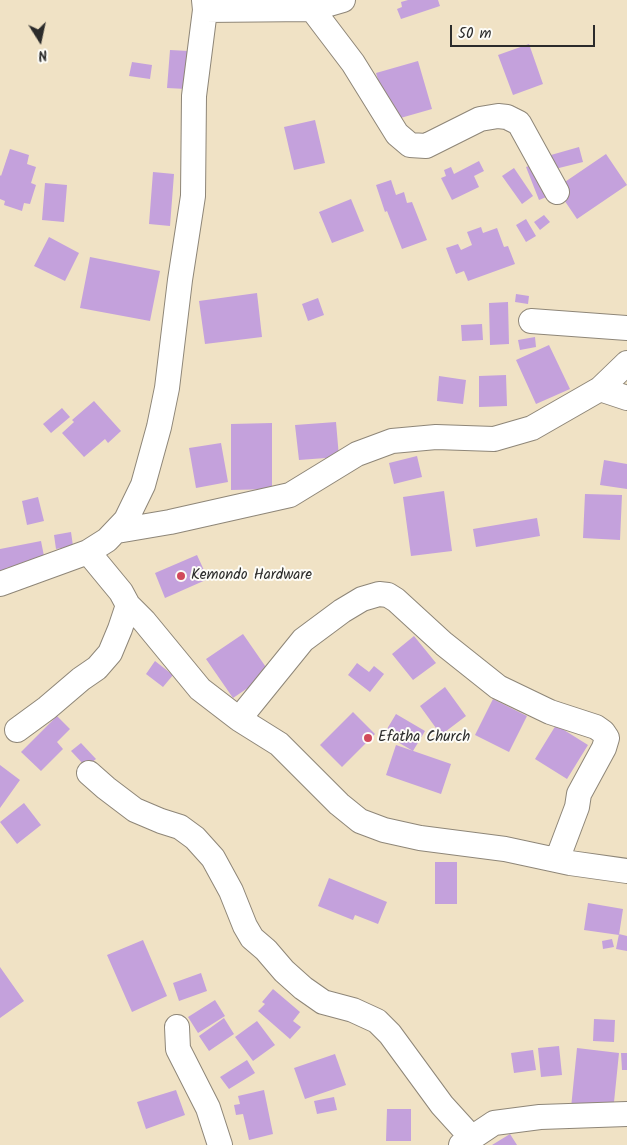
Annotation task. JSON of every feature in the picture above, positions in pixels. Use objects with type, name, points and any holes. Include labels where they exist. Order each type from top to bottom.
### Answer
[{"type":"street","points":[[0,584],[88,552],[107,540],[126,520],[143,485],[159,427],[167,388],[180,280],[193,196],[194,96],[204,5],[312,9],[343,0]]},
{"type":"street","points":[[312,9],[353,63],[397,134],[410,145],[426,146],[480,119],[498,116],[507,117],[519,123],[557,192]]},
{"type":"street","points":[[531,321],[627,328]]},
{"type":"street","points":[[117,531],[170,522],[290,494],[357,454],[392,441],[436,437],[494,439],[532,428],[600,389],[627,363]]},
{"type":"street","points":[[600,389],[627,398]]},
{"type":"street","points":[[88,552],[121,592],[128,605],[144,621],[200,690],[239,719],[280,744],[339,804],[360,821],[384,830],[420,838],[505,849],[557,860],[627,870]]},
{"type":"street","points":[[239,719],[303,640],[342,611],[362,599],[379,594],[388,595],[396,600],[444,644],[498,687],[550,712],[603,732],[606,738],[604,748],[579,794],[577,807],[557,860]]},
{"type":"street","points":[[17,730],[48,708],[81,679],[97,668],[110,653],[128,605]]},
{"type":"street","points":[[89,773],[135,810],[180,827],[195,838],[213,858],[231,891],[252,938],[266,950],[284,971],[323,1002],[352,1010],[377,1021],[390,1034],[466,1141],[494,1123],[540,1117],[627,1114]]},
{"type":"street","points":[[177,1027],[178,1049],[208,1108],[220,1145]]},
{"type":"building","points":[[408,0],[438,0],[440,6],[401,19],[397,9],[402,7],[401,2]]},
{"type":"building","points":[[529,44],[543,84],[513,95],[498,55]]},
{"type":"building","points":[[170,50],[189,51],[186,89],[167,88]]},
{"type":"building","points":[[418,61],[432,109],[390,121],[376,73]]},
{"type":"building","points":[[132,62],[152,65],[150,79],[129,76]]},
{"type":"building","points":[[315,120],[325,163],[294,170],[284,127]]},
{"type":"building","points":[[579,147],[583,162],[555,169],[551,155]]},
{"type":"building","points":[[10,149],[29,155],[27,164],[36,167],[31,183],[36,185],[30,204],[24,203],[22,211],[4,205],[5,201],[0,199],[0,175]]},
{"type":"building","points":[[606,154],[627,185],[577,219],[556,188]]},
{"type":"building","points":[[479,161],[484,171],[474,176],[479,187],[452,200],[441,178],[446,176],[444,170],[451,167],[454,174]]},
{"type":"building","points":[[542,161],[556,193],[539,200],[526,167]]},
{"type":"building","points":[[514,168],[533,196],[522,204],[502,176]]},
{"type":"building","points":[[153,172],[174,174],[170,226],[149,224]]},
{"type":"building","points":[[391,180],[396,195],[404,192],[407,203],[412,202],[427,240],[402,249],[387,211],[385,212],[376,185]]},
{"type":"building","points":[[45,183],[67,185],[64,222],[42,220]]},
{"type":"building","points":[[351,199],[364,231],[332,243],[319,212]]},
{"type":"building","points":[[544,215],[550,222],[540,230],[534,222]]},
{"type":"building","points":[[526,219],[536,236],[526,242],[516,225]]},
{"type":"building","points":[[481,227],[483,233],[497,228],[504,247],[508,246],[515,264],[468,281],[464,271],[456,274],[446,248],[458,244],[461,250],[472,245],[467,232]]},
{"type":"building","points":[[49,237],[79,253],[65,281],[34,266]]},
{"type":"building","points":[[90,257],[160,271],[150,321],[80,308]]},
{"type":"building","points":[[257,293],[262,337],[205,344],[199,301]]},
{"type":"building","points":[[516,294],[529,296],[528,304],[515,302]]},
{"type":"building","points":[[318,298],[324,315],[308,321],[302,304]]},
{"type":"building","points":[[508,302],[509,344],[490,345],[489,303]]},
{"type":"building","points":[[482,324],[483,340],[462,341],[461,325]]},
{"type":"building","points":[[535,337],[536,347],[520,350],[518,340]]},
{"type":"building","points":[[549,345],[570,389],[536,404],[516,360]]},
{"type":"building","points":[[506,375],[507,406],[479,407],[479,376]]},
{"type":"building","points":[[439,376],[466,380],[463,404],[437,401]]},
{"type":"building","points":[[94,401],[121,431],[108,443],[105,439],[84,457],[62,433],[74,422],[72,420]]},
{"type":"building","points":[[62,408],[70,417],[51,433],[43,424]]},
{"type":"building","points":[[336,422],[339,457],[299,460],[295,425]]},
{"type":"building","points":[[272,423],[272,489],[231,490],[231,424]]},
{"type":"building","points":[[221,443],[228,482],[196,488],[189,448]]},
{"type":"building","points":[[417,456],[422,477],[394,484],[389,463]]},
{"type":"building","points":[[604,460],[627,464],[627,489],[600,485]]},
{"type":"building","points":[[444,491],[452,551],[411,556],[403,497]]},
{"type":"building","points":[[585,494],[622,495],[620,540],[583,538]]},
{"type":"building","points":[[38,497],[44,521],[27,525],[22,501]]},
{"type":"building","points":[[537,518],[540,536],[476,547],[473,529]]},
{"type":"building","points":[[71,532],[73,546],[56,549],[54,535]]},
{"type":"building","points":[[41,541],[45,561],[6,568],[8,575],[0,576],[0,549]]},
{"type":"building","name":"Kemondo Hardware","points":[[197,555],[208,579],[165,598],[155,573]]},
{"type":"building","points":[[243,634],[270,673],[233,698],[206,659]]},
{"type":"building","points":[[414,636],[436,663],[413,680],[392,654]]},
{"type":"building","points":[[155,661],[173,675],[163,687],[146,674]]},
{"type":"building","points":[[357,663],[369,672],[374,666],[384,674],[370,692],[348,675]]},
{"type":"building","points":[[445,687],[466,716],[441,735],[420,706]]},
{"type":"building","points":[[493,699],[527,716],[509,752],[475,735]]},
{"type":"building","points":[[353,712],[375,734],[342,767],[320,745]]},
{"type":"building","points":[[396,714],[425,731],[413,751],[384,734]]},
{"type":"building","points":[[57,716],[70,729],[57,742],[63,749],[41,771],[21,752]]},
{"type":"building","points":[[556,725],[588,745],[567,779],[535,759]]},
{"type":"building","points":[[81,743],[96,759],[86,767],[71,751]]},
{"type":"building","points":[[396,745],[451,764],[441,794],[386,775]]},
{"type":"building","points":[[0,765],[20,780],[0,808]]},
{"type":"building","points":[[24,803],[41,825],[17,844],[0,822]]},
{"type":"building","points":[[435,862],[457,862],[457,904],[435,904]]},
{"type":"building","points":[[329,878],[387,902],[378,924],[355,915],[353,920],[318,906]]},
{"type":"building","points":[[588,903],[623,909],[619,935],[584,930]]},
{"type":"building","points":[[619,934],[627,936],[627,951],[616,949]]},
{"type":"building","points":[[612,939],[614,947],[603,949],[602,941]]},
{"type":"building","points":[[143,940],[167,996],[132,1012],[107,955]]},
{"type":"building","points":[[0,967],[24,1001],[0,1018]]},
{"type":"building","points":[[201,973],[207,991],[179,1001],[173,983]]},
{"type":"building","points":[[273,989],[300,1012],[293,1021],[301,1027],[290,1039],[258,1011],[265,1004],[262,1002]]},
{"type":"building","points":[[215,1000],[225,1016],[198,1033],[188,1017]]},
{"type":"building","points":[[224,1018],[234,1034],[209,1051],[199,1036]]},
{"type":"building","points":[[594,1019],[615,1020],[614,1042],[593,1041]]},
{"type":"building","points":[[257,1021],[275,1045],[253,1061],[235,1037]]},
{"type":"building","points":[[559,1046],[562,1075],[541,1077],[538,1048]]},
{"type":"building","points":[[577,1048],[619,1053],[613,1112],[571,1108]]},
{"type":"building","points":[[533,1050],[536,1070],[514,1073],[511,1053]]},
{"type":"building","points":[[621,1053],[627,1053],[627,1070],[622,1070]]},
{"type":"building","points":[[335,1054],[346,1085],[305,1099],[294,1068]]},
{"type":"building","points":[[247,1060],[255,1073],[229,1089],[220,1077]]},
{"type":"building","points":[[176,1090],[185,1115],[146,1129],[137,1102]]},
{"type":"building","points":[[264,1090],[273,1134],[249,1140],[243,1114],[236,1115],[234,1105],[240,1104],[238,1096]]},
{"type":"building","points":[[334,1097],[337,1110],[317,1114],[314,1101]]},
{"type":"building","points":[[387,1109],[411,1109],[411,1141],[386,1141]]},
{"type":"building","points":[[510,1134],[517,1145],[492,1145]]},
{"type":"place","name":"Kemondo Hardware","points":[[181,576]]},
{"type":"place","name":"Efatha Church","points":[[368,738]]}]
